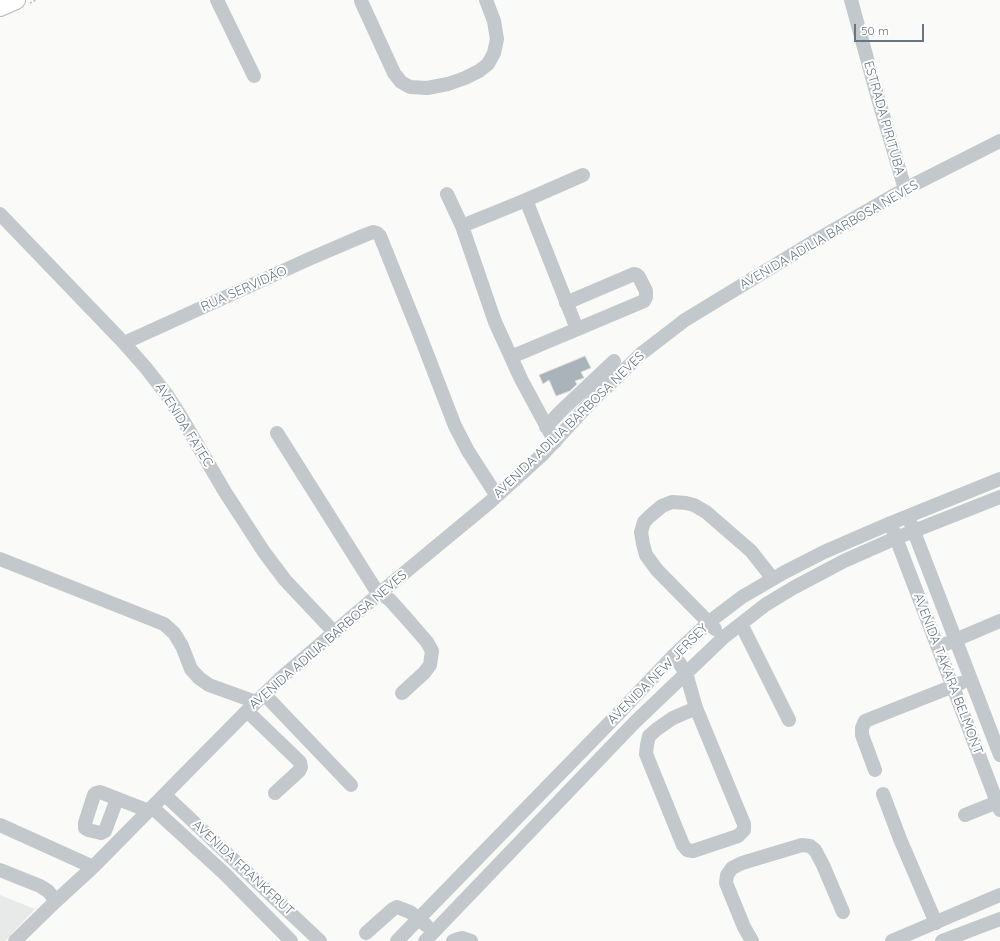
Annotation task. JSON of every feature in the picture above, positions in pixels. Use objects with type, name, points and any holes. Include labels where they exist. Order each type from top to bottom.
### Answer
[{"type":"main road","points":[[0,8],[16,0]]},
{"type":"street","points":[[217,0],[254,76]]},
{"type":"street","points":[[361,1],[394,73],[401,82],[410,87],[427,88],[448,84],[465,78],[479,71],[488,64],[494,53],[497,39],[494,20],[486,0]]},
{"type":"street","name":"ESTRADA PIRITUBA","points":[[851,0],[905,189]]},
{"type":"street","name":"AVENIDA ADILIA BARBOSA NEVES","points":[[16,941],[56,900],[93,868],[256,702],[334,632],[380,594],[491,496],[542,455],[591,402],[642,353],[685,320],[818,239],[905,189],[1000,141]]},
{"type":"street","points":[[462,226],[583,175]]},
{"type":"street","points":[[447,194],[462,226],[495,322],[521,379],[555,442]]},
{"type":"street","points":[[526,200],[577,329]]},
{"type":"street","name":"AVENIDA FATEC","points":[[0,214],[124,343],[167,395],[180,414],[225,492],[264,552],[290,585],[334,632]]},
{"type":"street","name":"RUA SERVIDÃO","points":[[124,343],[365,235],[373,232],[377,233],[380,236],[420,333],[454,426],[491,496]]},
{"type":"street","points":[[511,357],[644,301],[646,297],[646,290],[639,277],[634,274],[566,303]]},
{"type":"street","points":[[546,427],[614,361]]},
{"type":"street","points":[[277,433],[380,594],[390,600],[427,642],[432,651],[430,665],[424,673],[402,693]]},
{"type":"street","name":"AVENIDA NEW JERSEY","points":[[397,941],[420,919],[674,655],[709,622],[742,598],[778,576],[824,552],[891,522],[1000,479]]},
{"type":"street","name":"AVENIDA NEW JERSEY","points":[[430,937],[634,724],[724,637],[765,605],[793,588],[844,561],[896,538],[1000,497]]},
{"type":"street","points":[[724,637],[657,570],[646,554],[642,538],[642,527],[650,516],[662,506],[672,502],[686,502],[706,512],[793,588]]},
{"type":"street","name":"AVENIDA TAKARA BELMONT","points":[[908,516],[1000,755]]},
{"type":"street","name":"AVENIDA TAKARA BELMONT","points":[[891,522],[999,804]]},
{"type":"street","points":[[0,559],[164,624],[171,629],[177,637],[191,669],[199,678],[209,685],[256,702],[351,785]]},
{"type":"street","points":[[939,647],[1000,622]]},
{"type":"street","points":[[741,624],[788,720]]},
{"type":"street","points":[[674,655],[686,673],[696,708],[744,824],[744,830],[738,836],[693,851],[687,850],[683,846],[646,754],[650,736],[657,729],[672,718],[696,708]]},
{"type":"street","points":[[875,770],[862,735],[862,728],[865,721],[970,679]]},
{"type":"street","points":[[646,685],[660,699]]},
{"type":"street","points":[[256,702],[300,762],[301,767],[299,771],[274,793]]},
{"type":"street","points":[[621,711],[634,724]]},
{"type":"street","points":[[883,794],[900,839],[936,923]]},
{"type":"street","name":"AVENIDA FRANKFRUT","points":[[165,795],[320,941]]},
{"type":"street","points":[[117,799],[151,810]]},
{"type":"street","points":[[965,815],[999,804]]},
{"type":"street","name":"AVENIDA FRANKFRUT","points":[[151,810],[225,874],[291,941]]},
{"type":"street","points":[[0,825],[93,868]]},
{"type":"street","points":[[752,941],[744,927],[726,883],[726,875],[732,868],[742,863],[802,845],[810,846],[815,850],[823,865],[843,912]]},
{"type":"street","points":[[225,874],[237,862]]},
{"type":"street","points":[[0,870],[40,886],[48,891],[56,900]]},
{"type":"street","points":[[892,941],[1000,895]]},
{"type":"street","points":[[366,933],[397,907],[406,910],[420,919],[430,937]]},
{"type":"street","points":[[942,941],[1000,919]]},
{"type":"street","points":[[453,941],[462,938],[471,941]]},
{"type":"shaded area","points":[[0,895],[35,909],[5,941],[0,941]]},
{"type":"building","points":[[585,356],[591,368],[581,372],[584,378],[575,381],[577,384],[570,391],[556,396],[549,380],[543,384],[539,375]]}]
